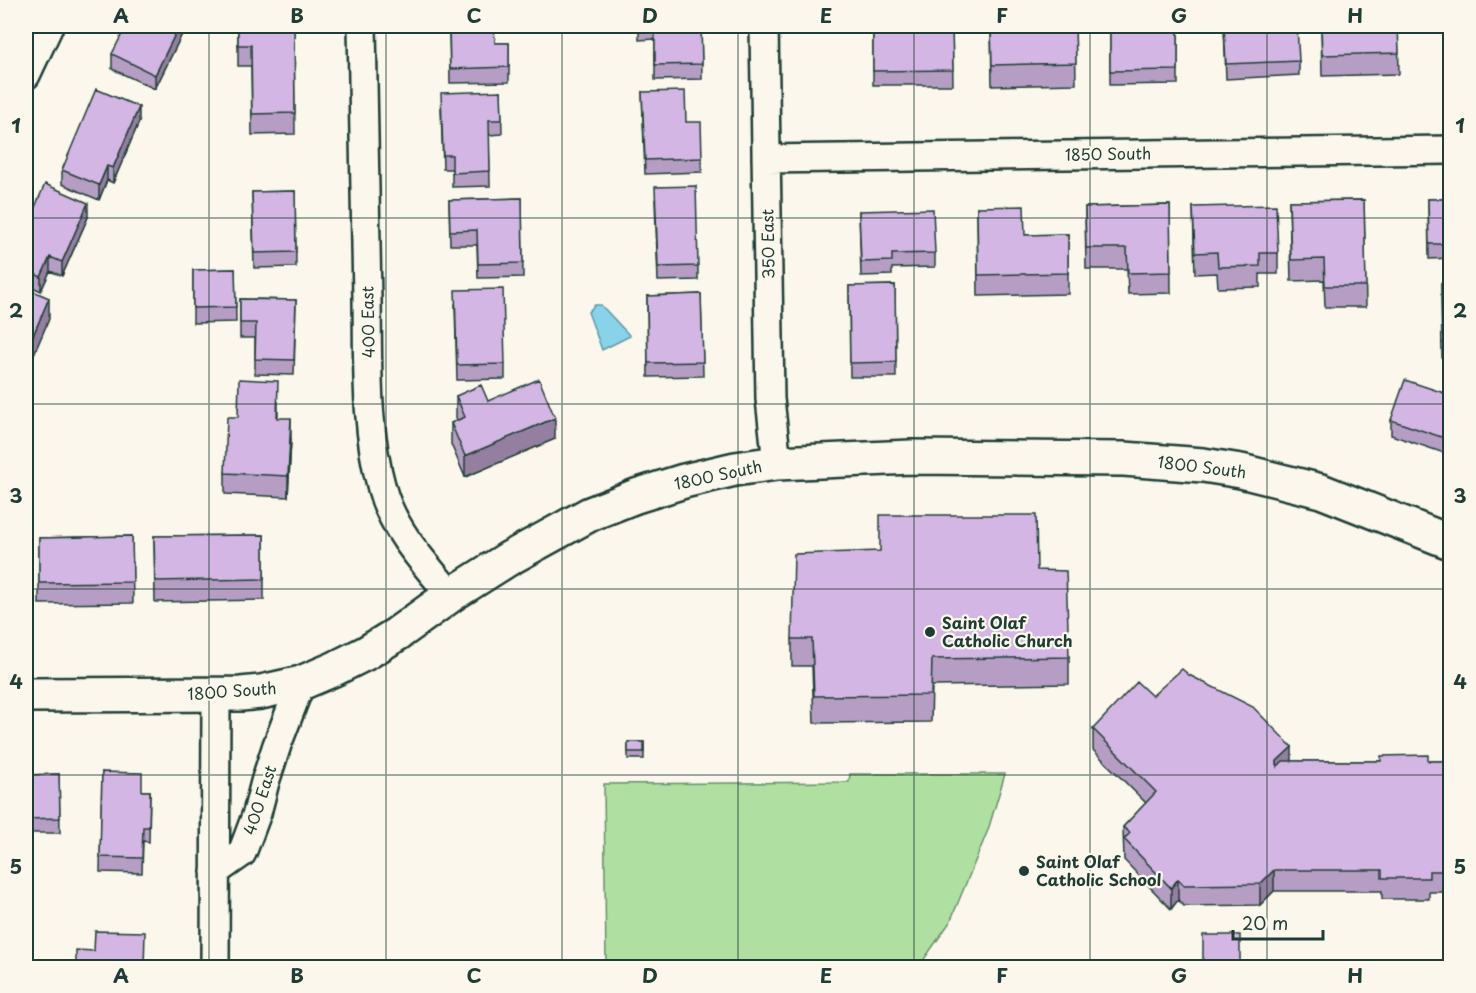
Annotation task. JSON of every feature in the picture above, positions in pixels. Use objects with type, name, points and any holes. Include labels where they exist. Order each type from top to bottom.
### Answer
[{"type":"main road","name":"1800 South","points":[[26,695],[216,695],[261,692],[301,683],[366,653],[508,559],[590,514],[684,481],[735,469],[777,463],[911,457],[1124,459],[1203,465],[1241,471],[1321,490],[1450,542]]},
{"type":"street","points":[[26,75],[49,26]]},
{"type":"street","name":"400 East","points":[[362,26],[369,383],[375,455],[382,490],[396,523],[425,564],[451,595]]},
{"type":"street","name":"350 East","points":[[764,26],[770,399],[777,463]]},
{"type":"street","name":"1850 South","points":[[766,159],[1450,150]]},
{"type":"street","name":"400 East","points":[[215,872],[242,854],[277,745],[301,683]]},
{"type":"street","name":"400 East","points":[[215,968],[216,695]]},
{"type":"green space","points":[[850,774],[1005,774],[988,830],[950,922],[920,965],[606,967],[604,784],[849,782]]},
{"type":"water","points":[[595,305],[601,305],[630,336],[602,350],[588,312]]},
{"type":"building","points":[[126,26],[179,26],[155,75],[112,54]]},
{"type":"building","points":[[238,26],[294,26],[295,113],[252,114],[251,45],[238,45]]},
{"type":"building","points":[[449,26],[494,26],[495,43],[509,43],[509,67],[450,69]]},
{"type":"building","points":[[655,26],[701,26],[702,64],[655,65]]},
{"type":"building","points":[[873,26],[952,26],[953,70],[873,71]]},
{"type":"building","points":[[991,26],[1075,26],[1076,63],[992,65]]},
{"type":"building","points":[[1110,26],[1178,26],[1178,70],[1110,71]]},
{"type":"building","points":[[1224,26],[1297,26],[1299,61],[1226,64]]},
{"type":"building","points":[[1321,26],[1398,26],[1399,53],[1322,55]]},
{"type":"building","points":[[96,89],[139,107],[113,168],[107,166],[99,185],[62,170]]},
{"type":"building","points":[[501,91],[502,120],[489,120],[490,171],[452,173],[452,155],[443,155],[441,93]]},
{"type":"building","points":[[685,91],[686,122],[701,122],[702,158],[645,160],[642,92]]},
{"type":"building","points":[[45,184],[88,203],[62,262],[50,257],[41,277],[26,270],[26,228]]},
{"type":"building","points":[[696,186],[698,266],[658,267],[655,187]]},
{"type":"building","points":[[295,191],[296,252],[254,253],[252,192]]},
{"type":"building","points":[[522,198],[523,263],[478,264],[477,230],[450,231],[449,200]]},
{"type":"building","points":[[1428,199],[1450,199],[1450,244],[1429,244]]},
{"type":"building","points":[[1364,200],[1366,286],[1325,286],[1324,259],[1291,260],[1289,201]]},
{"type":"building","points":[[1170,205],[1171,272],[1128,273],[1127,248],[1086,248],[1085,207]]},
{"type":"building","points":[[1276,205],[1278,253],[1260,253],[1260,266],[1218,267],[1217,252],[1195,253],[1193,207]]},
{"type":"building","points":[[1024,206],[1025,235],[1068,234],[1068,273],[978,275],[977,207]]},
{"type":"building","points":[[933,209],[935,253],[892,254],[892,261],[861,262],[859,211]]},
{"type":"building","points":[[235,269],[236,307],[193,308],[193,270]]},
{"type":"building","points":[[1441,283],[1450,283],[1450,343],[1442,343]]},
{"type":"building","points":[[895,285],[896,362],[850,363],[849,286]]},
{"type":"building","points":[[26,288],[49,298],[26,352]]},
{"type":"building","points":[[503,289],[505,364],[457,365],[455,290]]},
{"type":"building","points":[[701,294],[703,362],[648,363],[647,296]]},
{"type":"building","points":[[240,299],[296,300],[294,360],[255,359],[256,323],[240,323]]},
{"type":"building","points":[[239,379],[278,381],[277,418],[291,418],[288,476],[225,473],[227,417],[238,417]]},
{"type":"building","points":[[539,379],[555,418],[465,456],[451,423],[465,417],[456,396],[481,385],[488,401]]},
{"type":"building","points":[[1405,380],[1444,393],[1447,382],[1450,384],[1450,440],[1391,420]]},
{"type":"building","name":"Saint Olaf Catholic Church","points":[[880,515],[1036,515],[1037,570],[1066,571],[1069,657],[932,659],[931,695],[814,696],[812,639],[792,639],[794,554],[880,551]]},
{"type":"building","points":[[264,535],[264,579],[155,581],[154,536]]},
{"type":"building","points":[[132,536],[133,582],[39,583],[39,538]]},
{"type":"building","points":[[1182,669],[1189,675],[1253,707],[1292,747],[1277,761],[1277,767],[1283,761],[1381,761],[1381,756],[1428,755],[1428,761],[1450,761],[1450,871],[1429,871],[1429,878],[1382,878],[1382,870],[1274,870],[1260,884],[1184,885],[1178,879],[1171,888],[1124,839],[1130,833],[1123,827],[1156,792],[1093,729],[1137,682],[1152,696]]},
{"type":"building","points":[[628,742],[644,742],[644,752],[628,752]]},
{"type":"building","points":[[102,772],[142,773],[142,791],[150,791],[149,827],[143,827],[142,858],[100,857]]},
{"type":"building","points":[[59,774],[60,818],[26,819],[26,775]]},
{"type":"building","points":[[95,931],[145,932],[144,968],[76,968],[76,950],[94,951]]},
{"type":"building","points":[[1203,935],[1240,935],[1240,968],[1171,968],[1171,965],[1203,965]]},
{"type":"place","name":"Saint Olaf Catholic Church","points":[[930,632]]},
{"type":"place","name":"Saint Olaf Catholic School","points":[[1024,871]]}]
